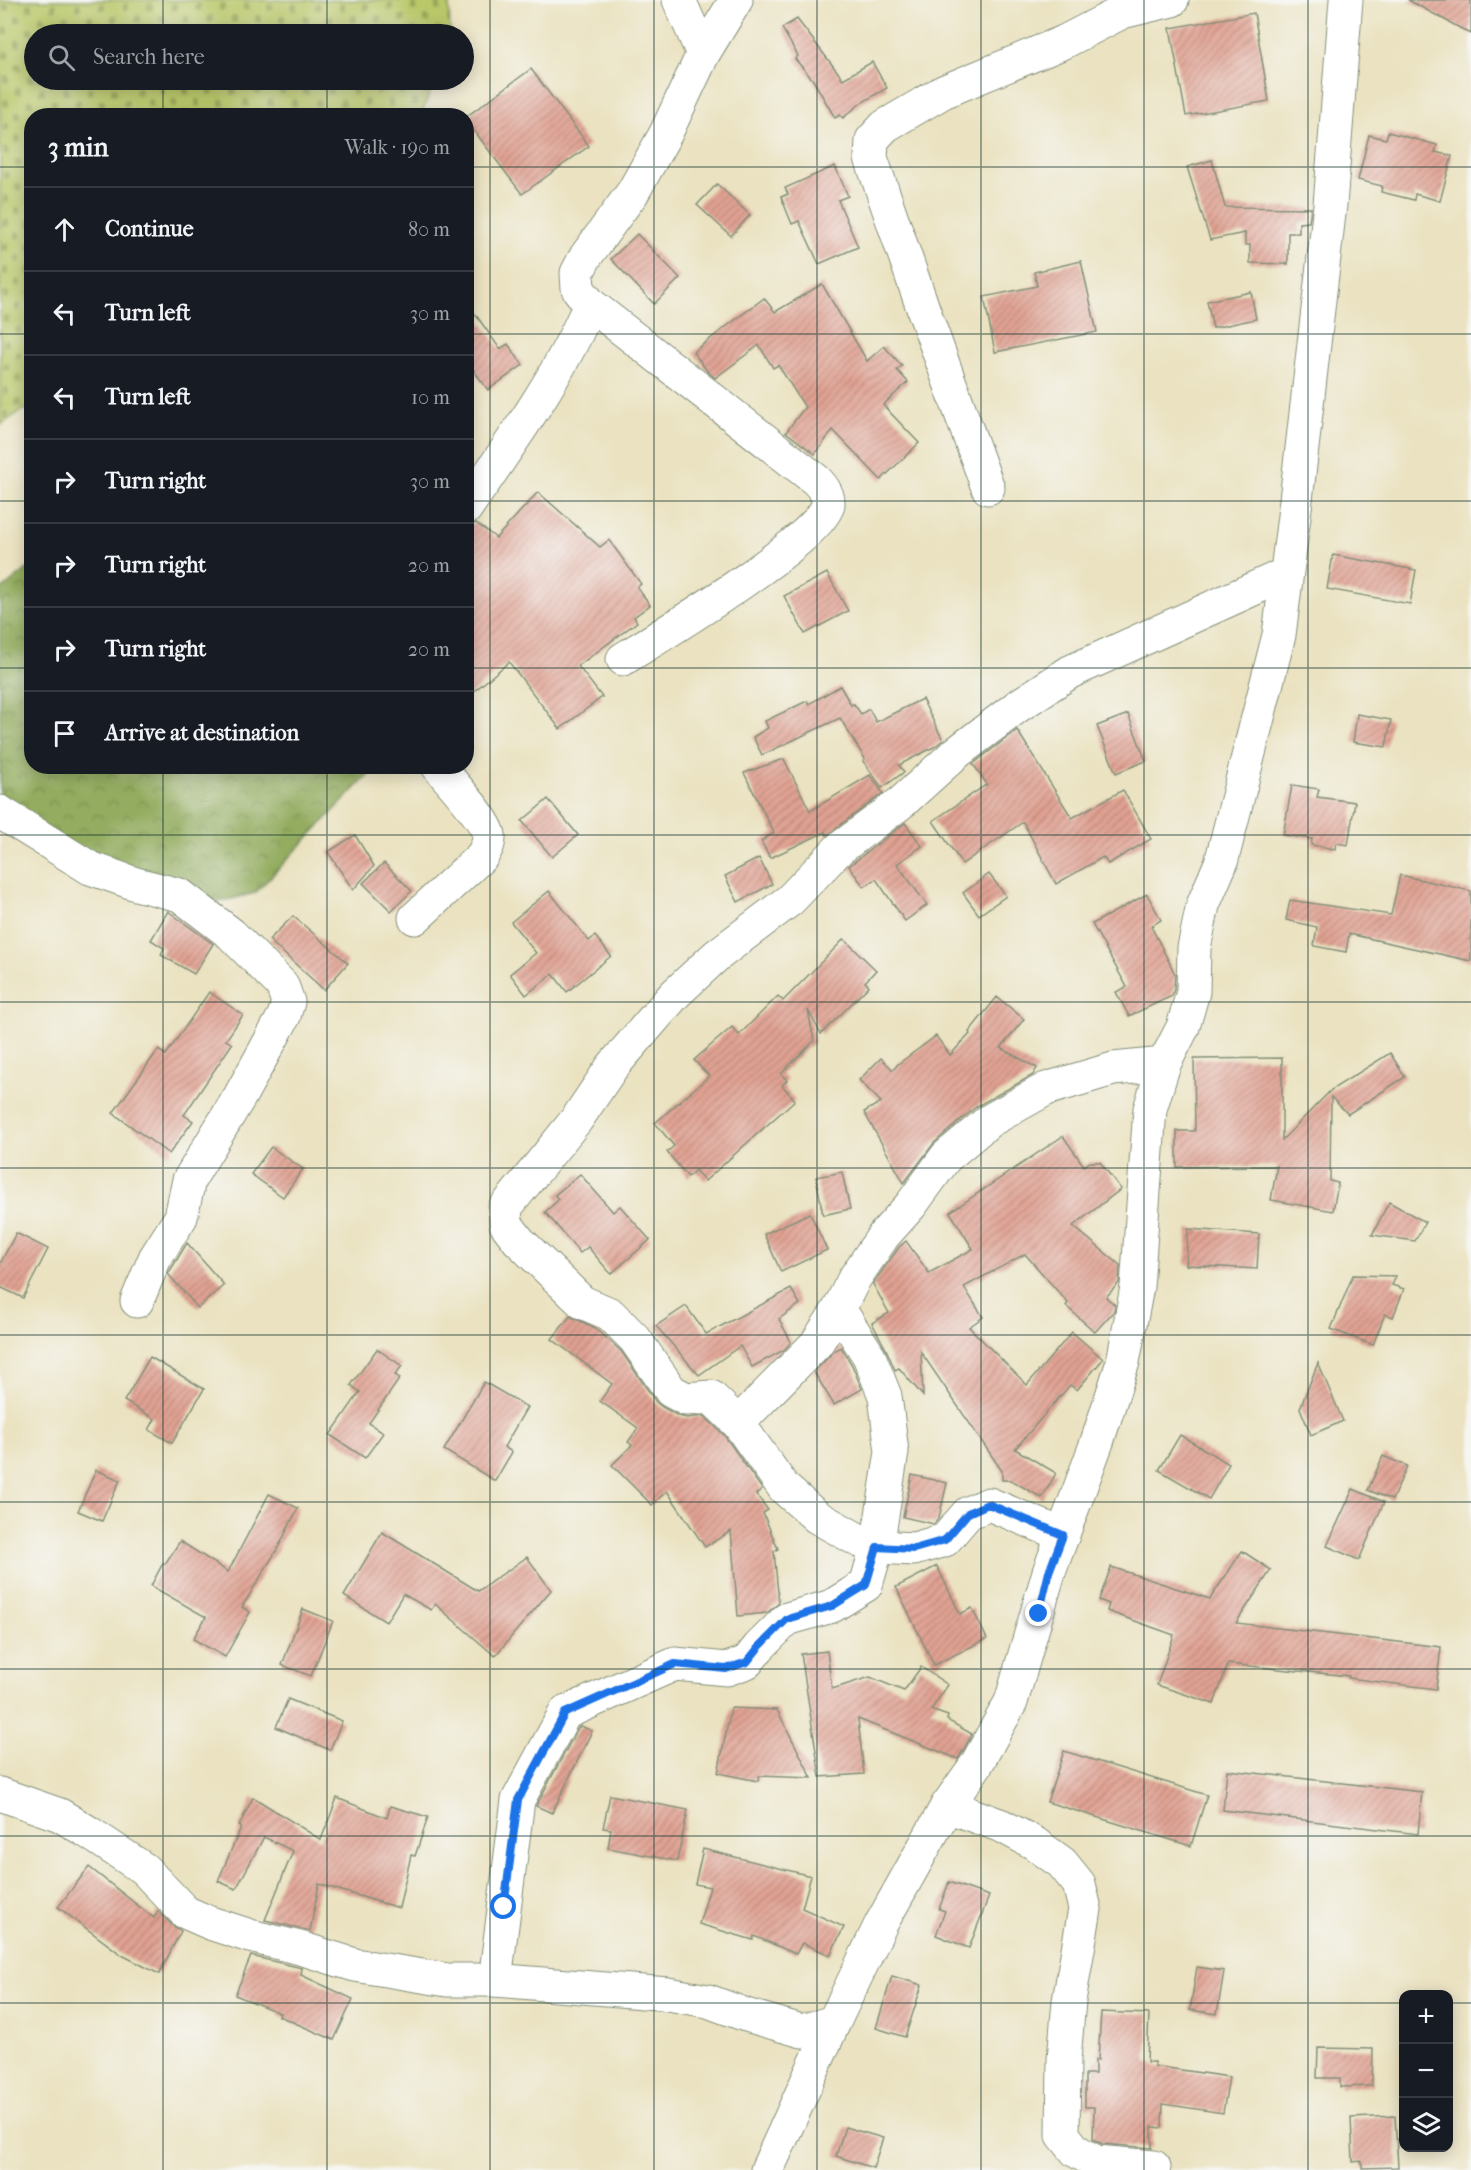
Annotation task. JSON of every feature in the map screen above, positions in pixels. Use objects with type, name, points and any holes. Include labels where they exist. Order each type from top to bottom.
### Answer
[{"type":"street","points":[[679,0],[703,54]]},
{"type":"street","points":[[623,659],[704,610],[735,588],[805,533],[822,517],[828,504],[824,490],[816,480],[590,304],[578,289],[577,273],[586,256],[633,192],[666,133],[703,54],[736,0]]},
{"type":"street","points":[[988,488],[871,158],[872,140],[885,126],[943,92],[1064,42],[1122,12],[1172,0]]},
{"type":"street","points":[[767,2170],[881,1924],[947,1806],[976,1765],[1011,1702],[1049,1572],[1097,1442],[1123,1362],[1137,1287],[1150,1109],[1164,1064],[1183,1027],[1192,992],[1194,948],[1203,905],[1221,863],[1278,635],[1330,205],[1346,0]]},
{"type":"street","points":[[474,496],[512,441],[573,343],[590,304]]},
{"type":"street","points":[[1063,1535],[988,1504],[968,1513],[945,1540],[914,1549],[877,1547],[860,1541],[816,1517],[784,1488],[738,1423],[711,1397],[686,1399],[671,1391],[635,1339],[610,1314],[582,1302],[519,1241],[506,1224],[505,1208],[577,1119],[612,1067],[675,994],[716,956],[790,900],[839,849],[902,802],[955,754],[1018,706],[1070,672],[1286,574]]},
{"type":"street","points":[[415,918],[482,856],[488,846],[489,833],[464,796],[445,774]]},
{"type":"street","points":[[0,812],[90,868],[136,884],[180,895],[231,934],[282,985],[288,1002],[284,1016],[240,1096],[189,1180],[181,1217],[155,1258],[137,1301]]},
{"type":"street","points":[[738,1423],[816,1344],[839,1309],[854,1279],[884,1235],[911,1205],[946,1157],[989,1121],[1046,1089],[1113,1069],[1164,1064]]},
{"type":"street","points":[[495,1980],[518,1800],[565,1713],[675,1664],[726,1669],[747,1662],[787,1619],[832,1606],[866,1585],[877,1547],[892,1452],[885,1396],[869,1356],[839,1309]]},
{"type":"street","points":[[0,1794],[60,1815],[88,1832],[144,1869],[185,1912],[250,1936],[355,1965],[447,1980],[495,1980],[678,1995],[708,2001],[802,2031],[834,2022]]},
{"type":"street","points":[[947,1806],[1002,1826],[1034,1843],[1062,1863],[1079,1884],[1085,1909],[1069,2001],[1064,2059],[1063,2135],[1076,2151],[1096,2163],[1154,2167]]},
{"type":"green space","points":[[0,0],[449,0],[450,24],[24,24],[24,90],[431,90],[424,108],[24,108],[24,409],[0,425]]},
{"type":"green space","points":[[24,572],[24,774],[369,774],[255,893],[219,902],[94,858],[0,800],[0,591]]},
{"type":"building","points":[[1408,0],[1471,0],[1471,34]]},
{"type":"building","points":[[1254,13],[1269,101],[1186,116],[1170,28]]},
{"type":"building","points":[[797,19],[843,79],[872,62],[887,88],[861,103],[843,118],[840,115],[835,118],[813,80],[795,59],[798,56],[782,28]]},
{"type":"building","points":[[531,69],[589,146],[522,194],[474,131],[474,111]]},
{"type":"building","points":[[1388,132],[1437,145],[1435,152],[1452,156],[1440,201],[1415,194],[1414,200],[1381,192],[1382,186],[1358,180],[1369,135],[1386,139]]},
{"type":"building","points":[[1212,160],[1225,207],[1311,208],[1309,222],[1299,223],[1299,233],[1288,233],[1288,264],[1250,263],[1250,245],[1245,245],[1245,233],[1210,240],[1187,167]]},
{"type":"building","points":[[835,166],[848,196],[838,200],[858,247],[819,264],[799,221],[792,224],[781,197],[788,194],[785,188]]},
{"type":"building","points":[[717,184],[750,215],[731,236],[697,205]]},
{"type":"building","points":[[637,234],[680,278],[654,304],[611,259]]},
{"type":"building","points":[[1081,261],[1097,332],[995,352],[984,297],[1037,286],[1034,272]]},
{"type":"building","points":[[822,284],[867,361],[884,346],[902,366],[897,370],[908,382],[883,405],[919,443],[881,480],[833,430],[815,454],[786,432],[805,407],[778,365],[773,368],[759,345],[715,378],[693,352],[764,298],[775,312]]},
{"type":"building","points":[[1251,292],[1256,319],[1213,328],[1207,301]]},
{"type":"building","points":[[474,312],[500,349],[508,344],[523,365],[488,390],[474,371]]},
{"type":"building","points":[[538,492],[600,547],[609,540],[641,584],[637,587],[650,605],[634,617],[637,622],[578,666],[602,697],[560,729],[509,662],[474,691],[474,524],[496,538]]},
{"type":"building","points":[[1333,555],[1416,570],[1410,604],[1327,589]]},
{"type":"building","points":[[827,573],[848,611],[805,634],[784,596]]},
{"type":"building","points":[[840,686],[851,705],[854,704],[861,714],[869,709],[876,722],[922,699],[943,740],[899,765],[904,772],[882,788],[863,761],[865,759],[840,718],[762,755],[753,737],[768,728],[765,721],[807,701],[809,704]]},
{"type":"building","points":[[1128,714],[1146,761],[1116,773],[1097,726]]},
{"type":"building","points":[[1357,714],[1391,720],[1386,747],[1353,742]]},
{"type":"building","points":[[1017,730],[1072,818],[1123,790],[1151,839],[1108,864],[1103,857],[1056,884],[1023,822],[962,864],[933,821],[987,784],[973,764]]},
{"type":"building","points":[[784,759],[810,811],[870,775],[883,793],[827,835],[825,832],[770,858],[761,841],[774,833],[744,773]]},
{"type":"building","points":[[1292,785],[1319,789],[1317,797],[1355,802],[1348,845],[1336,843],[1335,849],[1311,845],[1312,839],[1283,835]]},
{"type":"building","points":[[548,799],[578,835],[552,857],[522,821]]},
{"type":"building","points":[[905,823],[922,846],[897,864],[927,905],[905,921],[876,879],[864,887],[849,866]]},
{"type":"building","points":[[355,835],[374,866],[353,890],[328,852]]},
{"type":"building","points":[[759,858],[772,884],[738,902],[725,876]]},
{"type":"building","points":[[384,863],[412,891],[391,911],[363,883]]},
{"type":"building","points":[[989,874],[1006,896],[979,915],[963,893]]},
{"type":"building","points":[[1400,875],[1471,891],[1471,961],[1349,934],[1346,952],[1314,946],[1317,927],[1286,920],[1290,900],[1391,915]]},
{"type":"building","points":[[549,891],[589,941],[595,936],[611,956],[567,992],[553,974],[526,995],[510,974],[536,953],[511,922]]},
{"type":"building","points":[[1147,894],[1161,920],[1151,926],[1175,974],[1174,989],[1172,996],[1129,1016],[1116,992],[1127,987],[1092,924]]},
{"type":"building","points":[[168,911],[213,944],[194,974],[161,955],[164,948],[151,940]]},
{"type":"building","points":[[293,916],[348,963],[324,990],[269,940]]},
{"type":"building","points":[[844,939],[876,970],[865,982],[869,986],[821,1034],[808,1010],[814,1041],[781,1074],[787,1080],[782,1085],[795,1100],[705,1181],[695,1170],[688,1177],[667,1152],[674,1146],[655,1123],[709,1076],[694,1060],[732,1027],[739,1035],[778,996],[783,1001]]},
{"type":"building","points":[[209,992],[243,1015],[226,1040],[232,1044],[184,1115],[193,1121],[169,1154],[113,1113],[158,1050],[166,1055]]},
{"type":"building","points":[[997,997],[1024,1019],[1001,1048],[1037,1068],[1033,1075],[977,1106],[934,1143],[904,1183],[864,1112],[881,1102],[859,1080],[881,1058],[893,1070],[936,1036],[950,1055],[970,1034],[969,1032]]},
{"type":"building","points":[[1390,1053],[1405,1077],[1348,1114],[1331,1097],[1330,1181],[1338,1183],[1333,1211],[1271,1200],[1277,1166],[1177,1167],[1177,1131],[1195,1131],[1194,1059],[1282,1058],[1282,1140],[1331,1090]]},
{"type":"building","points":[[1063,1136],[1084,1166],[1090,1162],[1100,1162],[1121,1189],[1073,1226],[1120,1265],[1119,1283],[1106,1297],[1115,1305],[1114,1311],[1095,1332],[1066,1306],[1068,1303],[1025,1254],[964,1287],[983,1317],[969,1327],[1027,1385],[1072,1332],[1103,1359],[1077,1390],[1070,1385],[1015,1449],[1056,1473],[1042,1498],[1011,1480],[1002,1480],[1002,1471],[921,1352],[923,1396],[899,1368],[895,1370],[872,1323],[889,1313],[873,1284],[899,1247],[906,1241],[929,1273],[973,1249],[950,1212]]},
{"type":"building","points":[[271,1147],[303,1169],[283,1197],[251,1174]]},
{"type":"building","points":[[842,1172],[850,1209],[823,1215],[816,1177]]},
{"type":"building","points":[[580,1174],[613,1212],[620,1206],[650,1240],[611,1274],[588,1247],[580,1253],[545,1212],[558,1200],[555,1195]]},
{"type":"building","points":[[1389,1202],[1425,1222],[1415,1241],[1372,1235]]},
{"type":"building","points":[[810,1213],[827,1250],[781,1272],[764,1234]]},
{"type":"building","points":[[1188,1229],[1259,1234],[1257,1269],[1186,1265]]},
{"type":"building","points":[[16,1233],[48,1249],[23,1298],[0,1287],[0,1264]]},
{"type":"building","points":[[187,1243],[224,1285],[198,1308],[168,1274]]},
{"type":"building","points":[[1353,1275],[1396,1276],[1392,1285],[1404,1289],[1393,1317],[1385,1314],[1373,1345],[1331,1329]]},
{"type":"building","points":[[791,1289],[800,1304],[779,1319],[791,1342],[784,1350],[752,1367],[740,1346],[699,1375],[656,1326],[686,1306],[706,1334]]},
{"type":"building","points":[[570,1316],[593,1327],[621,1351],[656,1402],[662,1407],[687,1418],[704,1416],[724,1435],[762,1489],[756,1494],[768,1510],[763,1513],[778,1549],[774,1551],[779,1603],[767,1613],[738,1616],[731,1531],[705,1547],[667,1491],[652,1505],[612,1465],[632,1445],[628,1442],[638,1428],[600,1401],[612,1384],[552,1339]]},
{"type":"building","points":[[841,1347],[862,1389],[834,1405],[814,1372],[834,1351]]},
{"type":"building","points":[[377,1349],[402,1366],[395,1375],[400,1378],[369,1423],[383,1433],[365,1458],[330,1435],[360,1392],[351,1385]]},
{"type":"building","points":[[150,1357],[204,1389],[172,1443],[149,1430],[155,1419],[124,1401]]},
{"type":"building","points":[[1318,1363],[1343,1421],[1311,1435],[1300,1408]]},
{"type":"building","points":[[484,1382],[527,1407],[504,1447],[512,1452],[495,1481],[444,1450]]},
{"type":"building","points":[[1180,1435],[1229,1464],[1209,1499],[1159,1470]]},
{"type":"building","points":[[1383,1456],[1407,1466],[1392,1500],[1368,1490]]},
{"type":"building","points":[[96,1470],[120,1480],[102,1521],[78,1511]]},
{"type":"building","points":[[912,1475],[947,1483],[939,1518],[934,1524],[903,1517]]},
{"type":"building","points":[[1353,1489],[1384,1502],[1359,1560],[1327,1546]]},
{"type":"building","points":[[269,1494],[298,1508],[278,1548],[242,1607],[250,1612],[225,1657],[193,1639],[206,1617],[151,1586],[163,1563],[165,1564],[180,1541],[228,1572]]},
{"type":"building","points":[[382,1532],[478,1591],[527,1557],[551,1590],[495,1656],[435,1604],[431,1610],[403,1594],[386,1622],[344,1596]]},
{"type":"building","points":[[1242,1551],[1271,1570],[1236,1623],[1441,1647],[1436,1689],[1348,1678],[1349,1676],[1228,1664],[1214,1704],[1157,1685],[1174,1635],[1107,1611],[1109,1604],[1099,1600],[1111,1567],[1210,1599]]},
{"type":"building","points":[[937,1566],[960,1614],[972,1608],[987,1639],[934,1665],[896,1587]]},
{"type":"building","points":[[303,1609],[333,1621],[311,1676],[282,1665]]},
{"type":"building","points":[[827,1651],[832,1689],[870,1677],[904,1691],[921,1667],[948,1685],[931,1710],[948,1716],[947,1720],[972,1734],[958,1759],[858,1719],[864,1774],[820,1777],[801,1654]]},
{"type":"building","points":[[288,1699],[342,1721],[330,1750],[276,1727]]},
{"type":"building","points":[[731,1708],[777,1710],[812,1778],[759,1776],[758,1781],[718,1773]]},
{"type":"building","points":[[581,1726],[592,1731],[552,1813],[536,1806],[578,1728]]},
{"type":"building","points":[[1064,1751],[1207,1795],[1191,1846],[1047,1802]]},
{"type":"building","points":[[1227,1770],[1422,1792],[1418,1834],[1223,1810]]},
{"type":"building","points":[[610,1795],[688,1810],[677,1861],[608,1848],[611,1829],[603,1828]]},
{"type":"building","points":[[253,1797],[321,1840],[337,1798],[387,1818],[390,1806],[428,1817],[415,1856],[411,1855],[399,1908],[319,1884],[310,1931],[265,1920],[293,1851],[264,1837],[236,1889],[218,1881]]},
{"type":"building","points":[[703,1849],[811,1876],[802,1908],[844,1927],[830,1955],[802,1943],[796,1954],[754,1936],[753,1940],[699,1924],[710,1887],[695,1884]]},
{"type":"building","points":[[89,1867],[154,1918],[158,1911],[181,1931],[159,1974],[122,1955],[58,1907]]},
{"type":"building","points":[[949,1882],[989,1896],[969,1948],[936,1935],[945,1911],[939,1909]]},
{"type":"building","points":[[251,1956],[302,1968],[301,1975],[353,1999],[334,2040],[279,2016],[280,2013],[235,1995]]},
{"type":"building","points":[[1197,1967],[1224,1971],[1217,2014],[1190,2010]]},
{"type":"building","points":[[892,1976],[922,1985],[905,2037],[876,2028]]},
{"type":"building","points":[[1101,2012],[1149,2014],[1147,2062],[1154,2062],[1154,2066],[1229,2077],[1223,2113],[1163,2104],[1162,2128],[1152,2127],[1152,2148],[1102,2144],[1093,2139],[1094,2107],[1085,2107],[1085,2074],[1095,2074]]},
{"type":"building","points":[[1318,2048],[1373,2049],[1372,2086],[1340,2087],[1340,2078],[1317,2078]]},
{"type":"building","points":[[1395,2116],[1398,2167],[1362,2168],[1362,2161],[1353,2162],[1351,2118]]},
{"type":"building","points":[[845,2127],[883,2138],[873,2168],[836,2156]]},
{"type":"route","points":[[504,1907],[518,1800],[565,1713],[675,1664],[726,1669],[747,1662],[787,1619],[832,1606],[866,1585],[877,1547],[914,1549],[945,1540],[968,1513],[988,1504],[1063,1535],[1049,1572],[1039,1614]]}]
